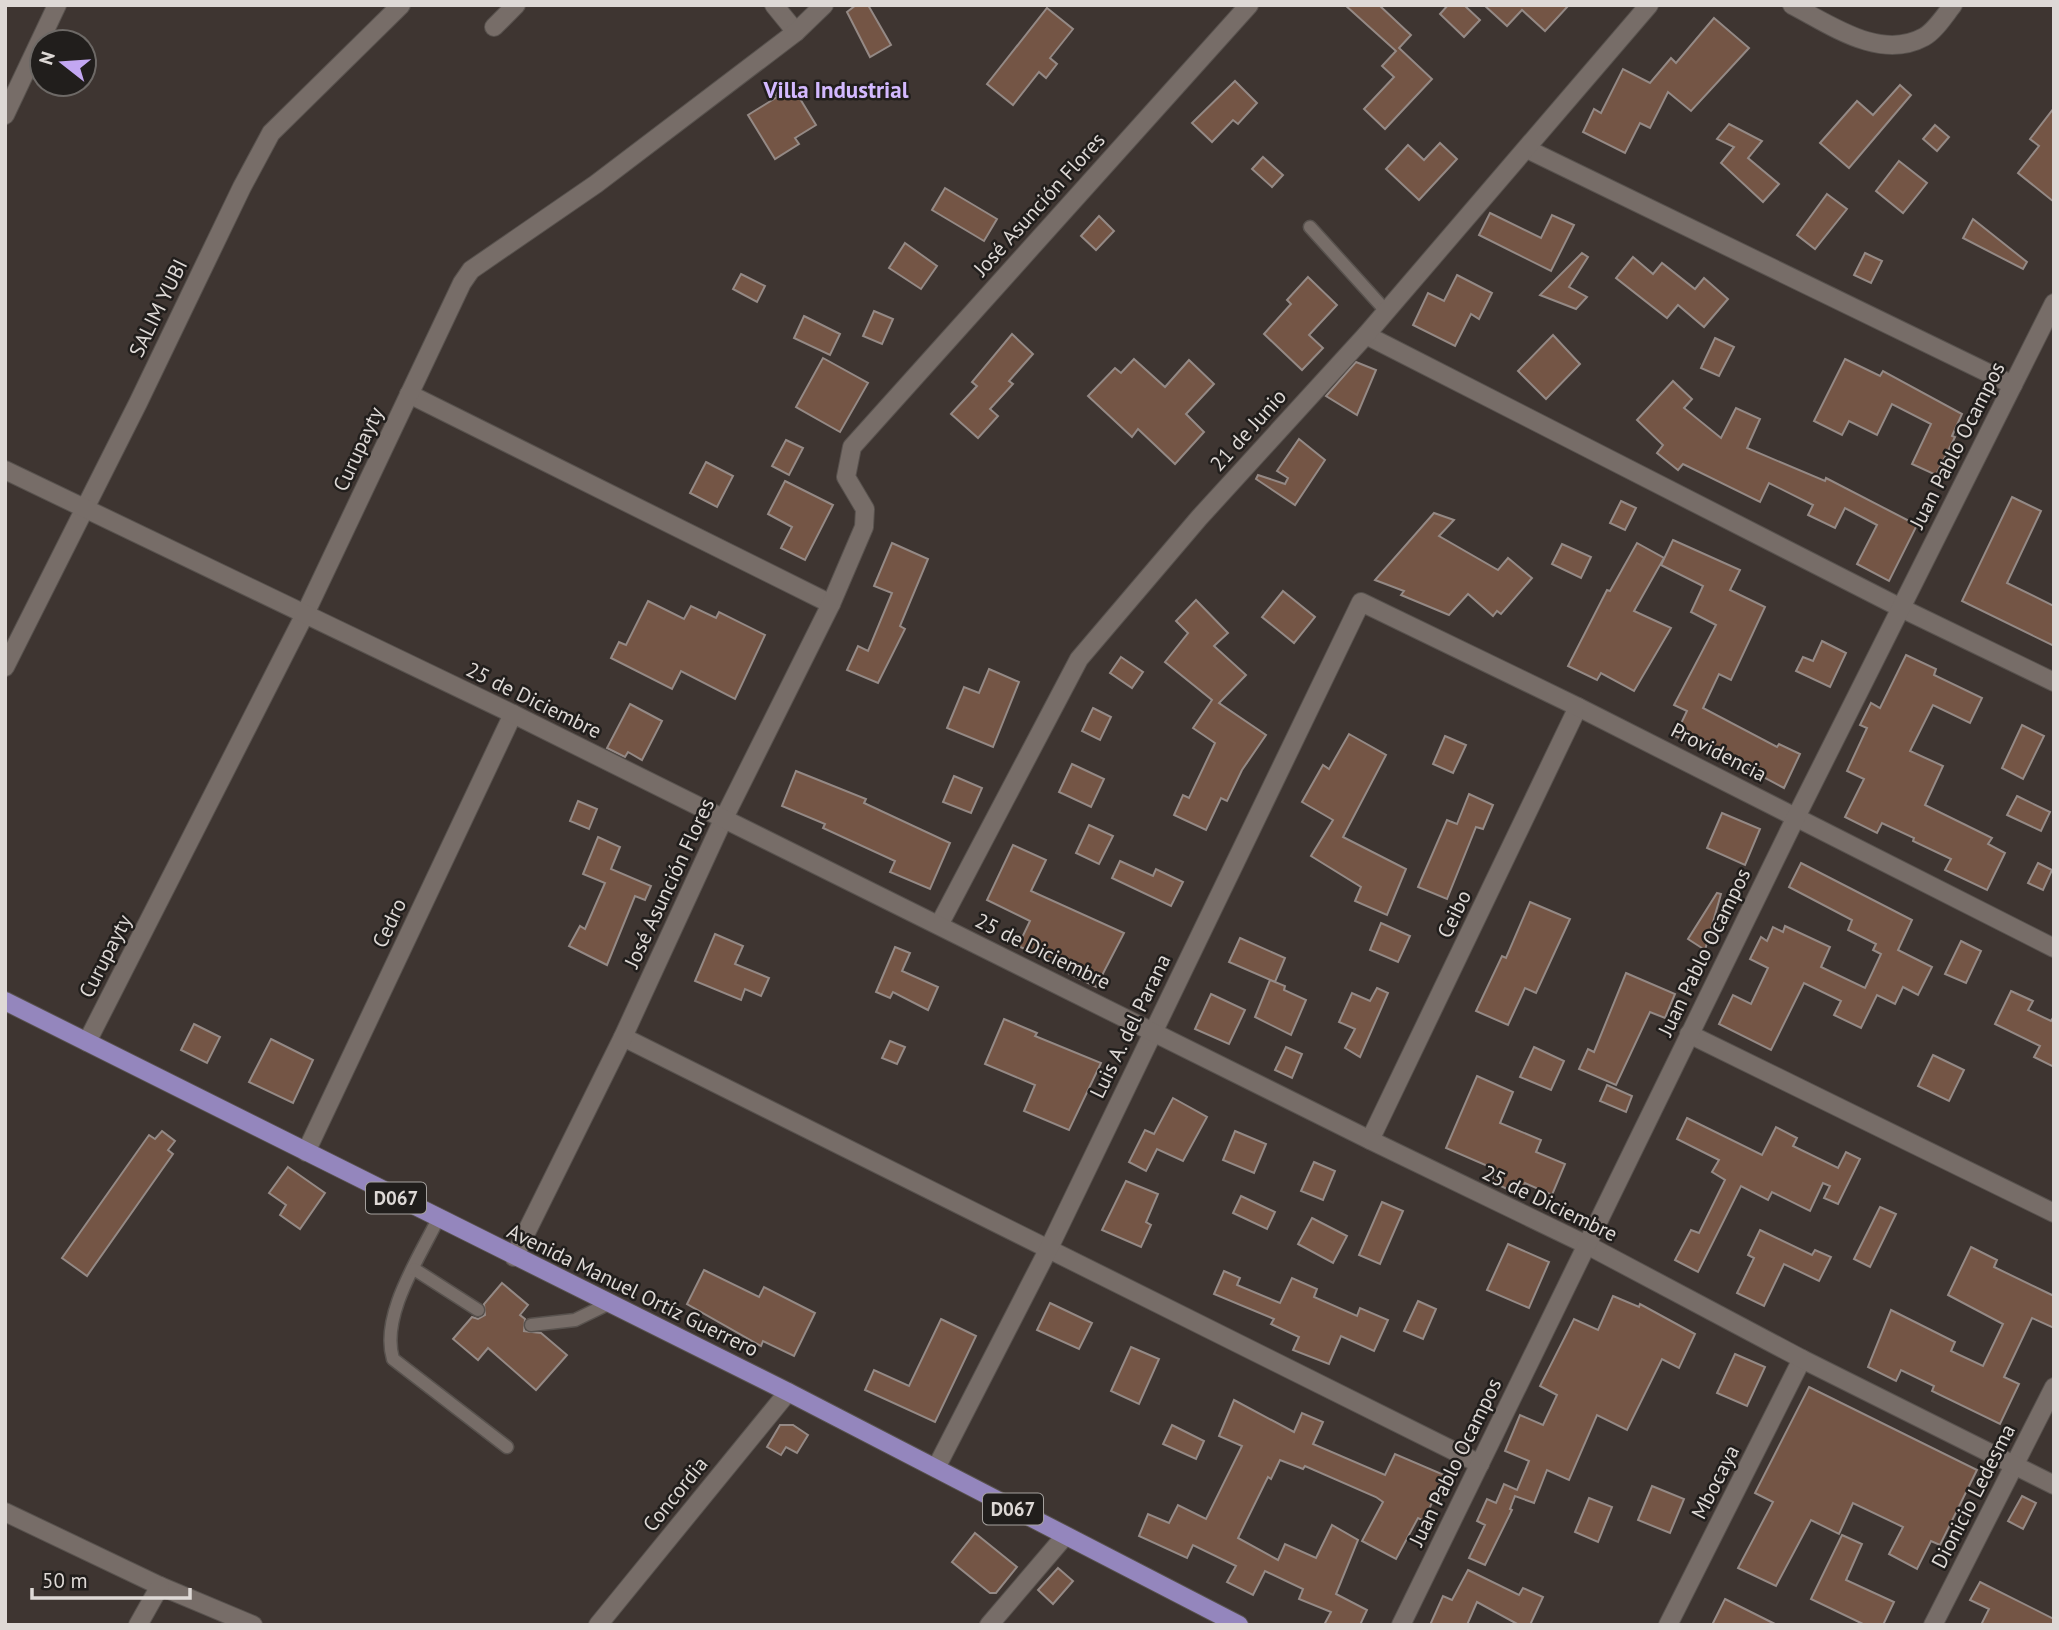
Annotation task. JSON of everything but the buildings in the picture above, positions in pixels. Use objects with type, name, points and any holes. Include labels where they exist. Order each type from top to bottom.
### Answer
[{"type":"main road","name":"Avenida Manuel Ortíz Guerrero","points":[[5,1001],[788,1392],[1239,1625]]},
{"type":"street","points":[[5,114],[57,5]]},
{"type":"street","name":"SALIM YUBI","points":[[5,667],[242,187],[271,134],[401,5]]},
{"type":"street","points":[[494,27],[516,5]]},
{"type":"street","points":[[774,5],[796,32]]},
{"type":"street","name":"Curupayty","points":[[87,1042],[305,614],[453,297],[471,270],[596,184],[796,32],[824,5]]},
{"type":"street","name":"José Asunción Flores","points":[[514,1257],[623,1037],[723,820],[831,604],[864,527],[864,509],[846,477],[852,447],[1249,5]]},
{"type":"street","name":"21 de Junio","points":[[939,925],[1079,659],[1199,518],[1366,335],[1649,5]]},
{"type":"street","points":[[1792,5],[1860,40],[1896,47],[1925,37],[1953,5]]},
{"type":"street","points":[[1527,149],[2013,385]]},
{"type":"street","name":"Juan Pablo Ocampos","points":[[1401,1625],[1796,817],[2054,303]]},
{"type":"street","points":[[1366,335],[1901,608],[2054,682]]},
{"type":"street","points":[[409,394],[831,604]]},
{"type":"street","name":"25 de Diciembre","points":[[5,470],[513,713],[723,820],[1587,1245],[1802,1359],[2054,1485]]},
{"type":"street","name":"Providencia","points":[[1361,602],[1578,707],[2054,948]]},
{"type":"street","name":"Luis A. del Parana","points":[[936,1468],[1049,1248],[1361,602]]},
{"type":"street","name":"Ceibo","points":[[1370,1140],[1578,707]]},
{"type":"street","name":"Cedro","points":[[306,1152],[513,713]]},
{"type":"street","points":[[1689,1034],[2054,1213]]},
{"type":"street","points":[[623,1037],[1480,1464]]},
{"type":"street","name":"Mbocaya","points":[[1668,1625],[1802,1359]]},
{"type":"street","name":"Dionicio Ledesma","points":[[1933,1625],[2054,1387]]},
{"type":"street","name":"Concordia","points":[[598,1625],[788,1392]]},
{"type":"street","points":[[5,1512],[160,1586],[253,1625]]},
{"type":"street","points":[[989,1625],[1065,1536]]},
{"type":"street","points":[[138,1625],[160,1586]]},
{"type":"lane","points":[[1310,226],[1386,312]]},
{"type":"lane","points":[[438,1219],[414,1269],[389,1332],[393,1359],[507,1447]]},
{"type":"lane","points":[[414,1269],[478,1310]]},
{"type":"lane","points":[[531,1325],[575,1320],[608,1304]]},
{"type":"district","name":"Villa Industrial","points":[[836,89]]}]
